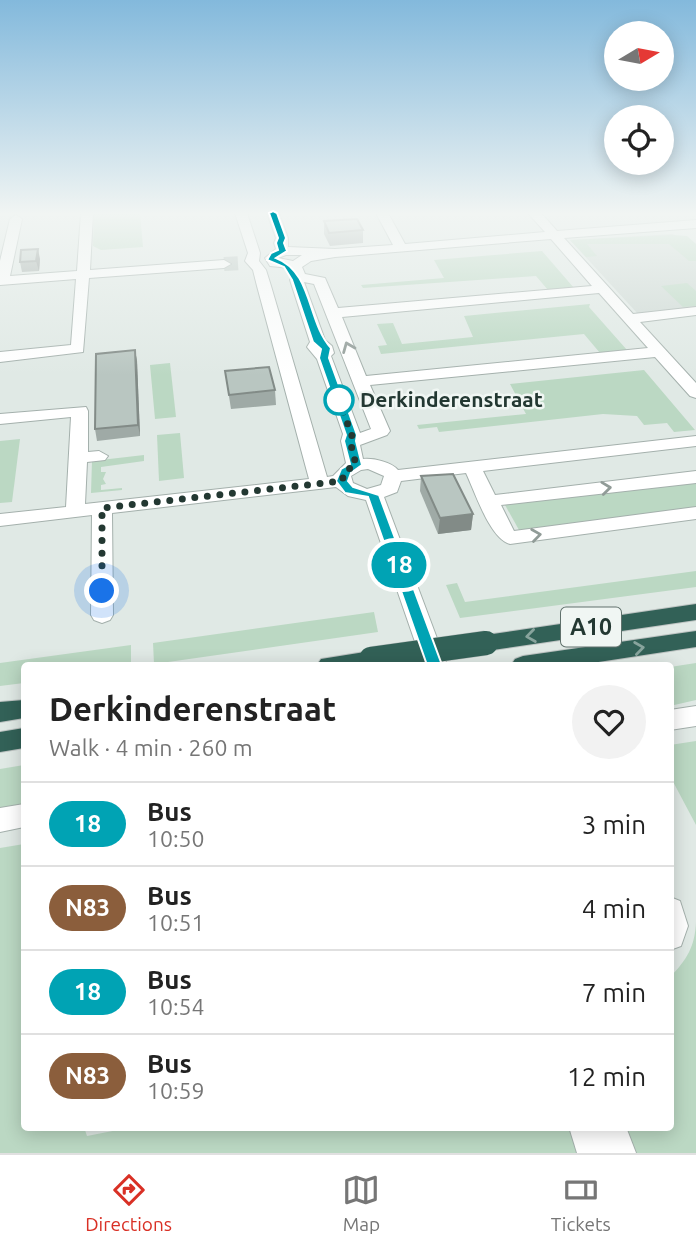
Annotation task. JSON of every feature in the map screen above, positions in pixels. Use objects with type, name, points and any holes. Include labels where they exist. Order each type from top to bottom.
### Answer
[{"type":"highway","name":"A10","points":[[350,662],[696,612]]},
{"type":"highway","name":"A10","points":[[543,662],[696,639]]},
{"type":"highway","points":[[0,712],[21,709]]},
{"type":"highway","points":[[0,742],[21,738]]},
{"type":"street","points":[[62,355],[78,349],[84,267]]},
{"type":"street","points":[[1,281],[84,274],[193,270],[206,267]]},
{"type":"street","points":[[254,267],[259,270],[289,375],[290,407],[320,484]]},
{"type":"street","points":[[294,267],[321,350],[355,437]]},
{"type":"street","points":[[301,267],[320,281],[381,430],[350,441],[363,465]]},
{"type":"street","points":[[582,267],[696,393]]},
{"type":"street","points":[[334,313],[602,289]]},
{"type":"street","points":[[629,319],[696,310]]},
{"type":"street","points":[[81,327],[98,325]]},
{"type":"street","points":[[647,330],[696,325]]},
{"type":"street","points":[[262,353],[282,352]]},
{"type":"street","points":[[361,381],[659,352]]},
{"type":"street","points":[[0,357],[88,356]]},
{"type":"street","points":[[269,377],[289,375]]},
{"type":"street","points":[[0,419],[79,411],[77,500],[74,511]]},
{"type":"street","points":[[393,476],[692,447]]},
{"type":"street","points":[[77,458],[99,456]]},
{"type":"street","points":[[342,481],[345,471],[363,465],[388,470],[393,476]]},
{"type":"street","points":[[472,467],[505,534],[510,538],[696,513]]},
{"type":"street","points":[[342,481],[349,490],[373,495],[390,488],[393,476]]},
{"type":"street","points":[[489,502],[696,477]]},
{"type":"street","points":[[0,520],[342,481]]},
{"type":"street","points":[[373,495],[434,662]]},
{"type":"street","points":[[102,508],[102,615]]},
{"type":"street","points":[[674,719],[696,716]]},
{"type":"street","points":[[0,820],[21,816]]},
{"type":"street","points":[[587,1131],[595,1153]]},
{"type":"street","points":[[610,1131],[618,1153]]},
{"type":"shaded area","points":[[595,267],[696,267],[696,308],[638,314]]},
{"type":"green space","points":[[438,267],[556,267],[574,288],[548,290],[536,276],[363,288],[361,285],[444,278]]},
{"type":"green space","points":[[687,283],[696,291],[696,306],[683,307],[661,286]]},
{"type":"green space","points":[[590,304],[589,307],[627,350],[600,353],[584,334],[381,354],[378,346],[387,345],[377,324],[393,323],[402,344],[473,337],[464,316]]},
{"type":"green space","points":[[170,363],[176,417],[155,419],[150,365]]},
{"type":"green space","points":[[644,370],[695,430],[674,432],[667,423],[644,425],[637,416],[603,414],[439,432],[437,427],[419,429],[417,425],[526,414],[510,384]]},
{"type":"green space","points":[[180,433],[184,478],[159,481],[157,435]]},
{"type":"green space","points":[[20,439],[12,502],[0,503],[0,441]]},
{"type":"green space","points":[[144,455],[144,461],[101,467],[101,472],[106,472],[103,479],[106,484],[101,485],[101,490],[122,490],[91,493],[92,461]]},
{"type":"green space","points":[[696,481],[696,507],[519,530],[505,505]]},
{"type":"green space","points":[[696,571],[696,587],[460,618],[446,585],[457,583],[465,602]]},
{"type":"green space","points":[[374,612],[378,632],[168,662],[154,662],[153,643]]},
{"type":"green space","points":[[131,645],[131,662],[21,662],[21,683],[0,686],[0,663]]},
{"type":"green space","points":[[696,663],[696,700],[674,705],[674,666]]},
{"type":"green space","points":[[696,741],[696,825],[674,784],[674,744]]},
{"type":"green space","points":[[21,766],[21,806],[0,810],[0,769]]},
{"type":"green space","points":[[21,844],[21,1131],[85,1131],[87,1136],[113,1131],[674,1131],[674,973],[689,952],[696,922],[696,1153],[0,1153],[0,848]]},
{"type":"building","points":[[135,350],[138,425],[95,429],[96,354]]},
{"type":"building","points":[[269,367],[275,390],[229,395],[225,371]]},
{"type":"building","points":[[453,474],[473,514],[440,518],[421,476]]},
{"type":"bus line","name":"18","points":[[288,267],[290,274],[297,280],[318,342],[326,348],[324,358],[352,435],[350,441],[356,465],[345,471],[342,481],[349,490],[373,495],[434,662]]},
{"type":"place","name":"Derkinderenstraat","points":[[339,400]]},
{"type":"route","points":[[102,591],[102,508],[342,481],[345,471],[356,465],[350,441],[352,435],[337,397],[339,400]]}]
